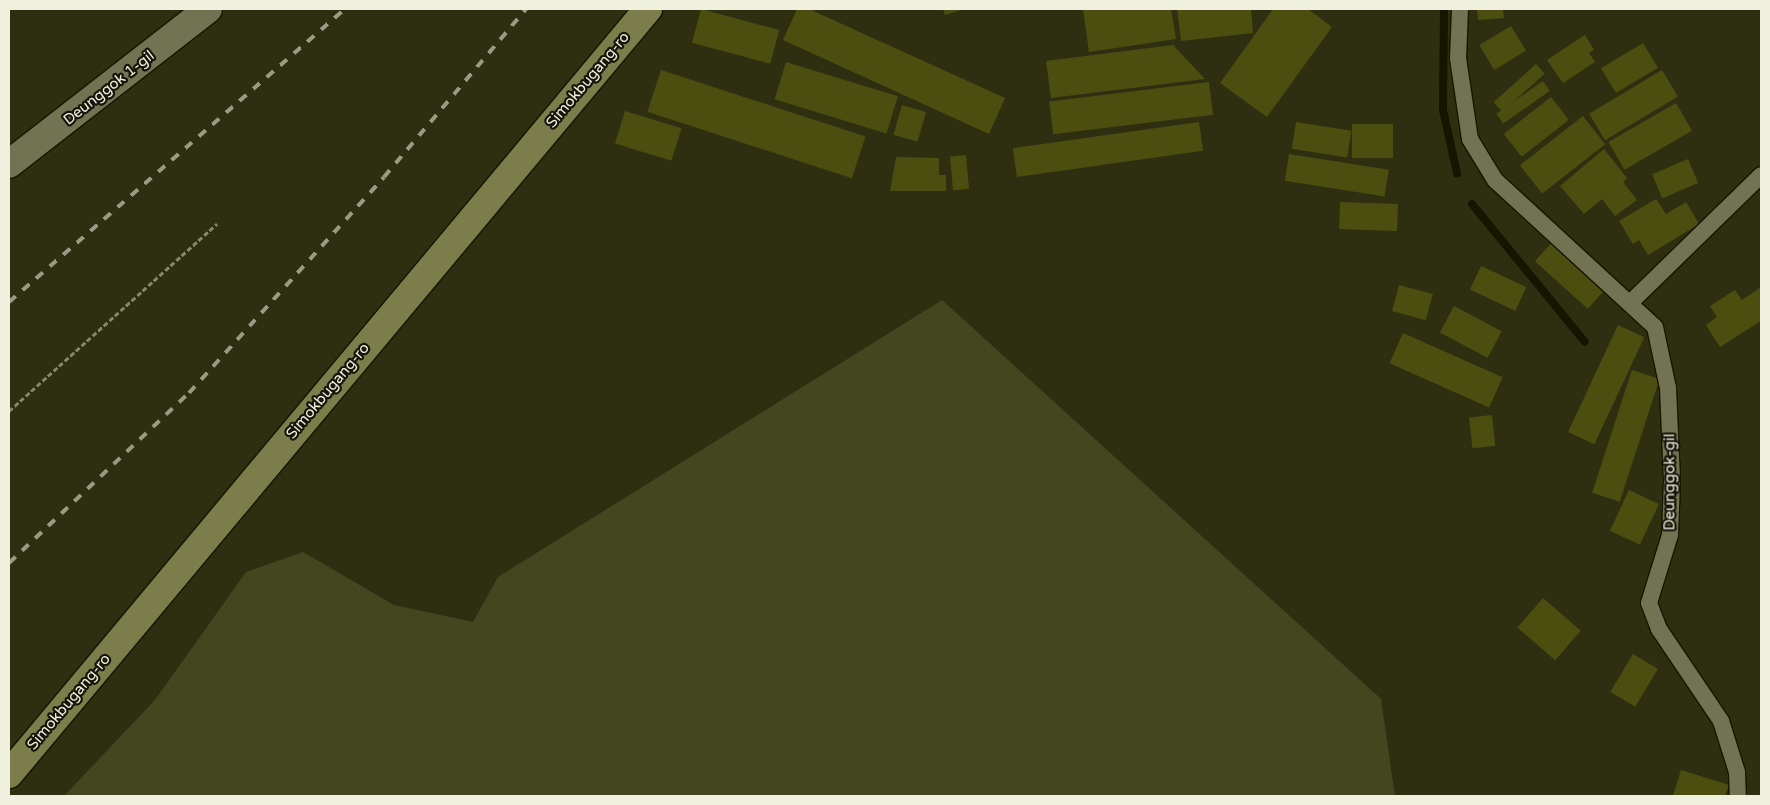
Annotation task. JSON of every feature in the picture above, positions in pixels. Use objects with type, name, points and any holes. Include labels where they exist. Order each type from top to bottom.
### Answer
[{"type":"main road","name":"Simokbugang-ro","points":[[9,774],[648,9]]},
{"type":"street","name":"Deunggok 1-gil","points":[[9,164],[208,9]]},
{"type":"lane","name":"Deunggok-gil","points":[[1460,9],[1458,58],[1470,139],[1496,180],[1655,327],[1668,388],[1670,535],[1649,603],[1659,629],[1720,721],[1737,772],[1738,796]]},
{"type":"lane","points":[[1630,303],[1761,175]]},
{"type":"path","points":[[9,411],[217,224]]},
{"type":"green space","points":[[942,300],[1381,699],[1395,796],[64,796],[155,700],[246,572],[303,552],[394,605],[473,622],[498,577]]},
{"type":"building","points":[[701,9],[779,30],[770,64],[692,43]]},
{"type":"building","points":[[797,9],[809,9],[1005,98],[989,134],[783,40]]},
{"type":"building","points":[[943,9],[964,9],[945,15]]},
{"type":"building","points":[[1083,9],[1171,9],[1176,39],[1089,52]]},
{"type":"building","points":[[1177,9],[1251,9],[1253,33],[1181,41]]},
{"type":"building","points":[[1273,9],[1308,9],[1332,27],[1267,117],[1220,83]]},
{"type":"building","points":[[1477,9],[1503,9],[1504,18],[1478,20]]},
{"type":"building","points":[[1511,26],[1526,51],[1494,70],[1479,45]]},
{"type":"building","points":[[1585,35],[1594,50],[1589,53],[1595,62],[1563,83],[1547,60]]},
{"type":"building","points":[[1643,43],[1658,68],[1616,93],[1601,68]]},
{"type":"building","points":[[1173,45],[1205,79],[1051,98],[1046,61]]},
{"type":"building","points":[[786,62],[898,96],[886,134],[775,99]]},
{"type":"building","points":[[1536,64],[1545,74],[1502,112],[1494,102]]},
{"type":"building","points":[[661,70],[865,136],[852,178],[647,112]]},
{"type":"building","points":[[1662,70],[1678,97],[1605,140],[1589,114]]},
{"type":"building","points":[[1543,81],[1550,91],[1503,124],[1496,114]]},
{"type":"building","points":[[1209,82],[1213,115],[1053,134],[1049,102]]},
{"type":"building","points":[[1551,97],[1569,120],[1522,157],[1504,134]]},
{"type":"building","points":[[1676,103],[1692,131],[1624,170],[1608,142]]},
{"type":"building","points":[[902,105],[926,112],[917,142],[893,135]]},
{"type":"building","points":[[625,111],[681,128],[671,161],[615,144]]},
{"type":"building","points":[[1583,116],[1605,144],[1542,194],[1520,165]]},
{"type":"building","points":[[1199,122],[1203,151],[1017,177],[1013,148]]},
{"type":"building","points":[[1296,122],[1351,131],[1347,157],[1292,149]]},
{"type":"building","points":[[1352,124],[1393,124],[1393,158],[1352,158]]},
{"type":"building","points":[[1604,149],[1627,178],[1623,182],[1637,200],[1615,216],[1602,199],[1584,214],[1560,186]]},
{"type":"building","points":[[1289,154],[1389,170],[1385,196],[1285,181]]},
{"type":"building","points":[[966,155],[969,189],[953,190],[950,156]]},
{"type":"building","points":[[896,157],[939,158],[939,175],[946,175],[946,191],[890,191]]},
{"type":"building","points":[[1688,159],[1698,183],[1662,198],[1652,174]]},
{"type":"building","points":[[1656,199],[1666,214],[1686,202],[1699,224],[1648,255],[1639,240],[1633,244],[1619,221]]},
{"type":"building","points":[[1340,202],[1398,204],[1397,231],[1339,229]]},
{"type":"building","points":[[1555,239],[1608,287],[1588,309],[1535,261]]},
{"type":"building","points":[[1481,266],[1526,287],[1515,311],[1470,290]]},
{"type":"building","points":[[1399,285],[1433,294],[1426,320],[1392,311]]},
{"type":"building","points":[[1761,287],[1761,321],[1720,347],[1706,325],[1717,317],[1710,306],[1735,290],[1742,300]]},
{"type":"building","points":[[1454,306],[1502,331],[1488,358],[1440,332]]},
{"type":"building","points":[[1618,325],[1644,337],[1594,444],[1568,432]]},
{"type":"building","points":[[1403,333],[1503,377],[1489,407],[1390,363]]},
{"type":"building","points":[[1632,370],[1660,379],[1620,502],[1592,493]]},
{"type":"building","points":[[1492,415],[1495,446],[1472,448],[1469,417]]},
{"type":"building","points":[[1629,490],[1659,504],[1640,545],[1610,531]]},
{"type":"building","points":[[1543,598],[1581,631],[1555,660],[1517,627]]},
{"type":"building","points":[[1633,654],[1658,669],[1635,707],[1610,692]]},
{"type":"building","points":[[1681,770],[1729,785],[1725,796],[1673,796]]},
{"type":"waterway","points":[[1444,9],[1443,110],[1457,173]]},
{"type":"waterway","points":[[1472,204],[1585,342]]},
{"type":"railway","points":[[9,302],[345,9]]},
{"type":"railway","points":[[9,563],[189,393],[384,177],[526,9]]}]
